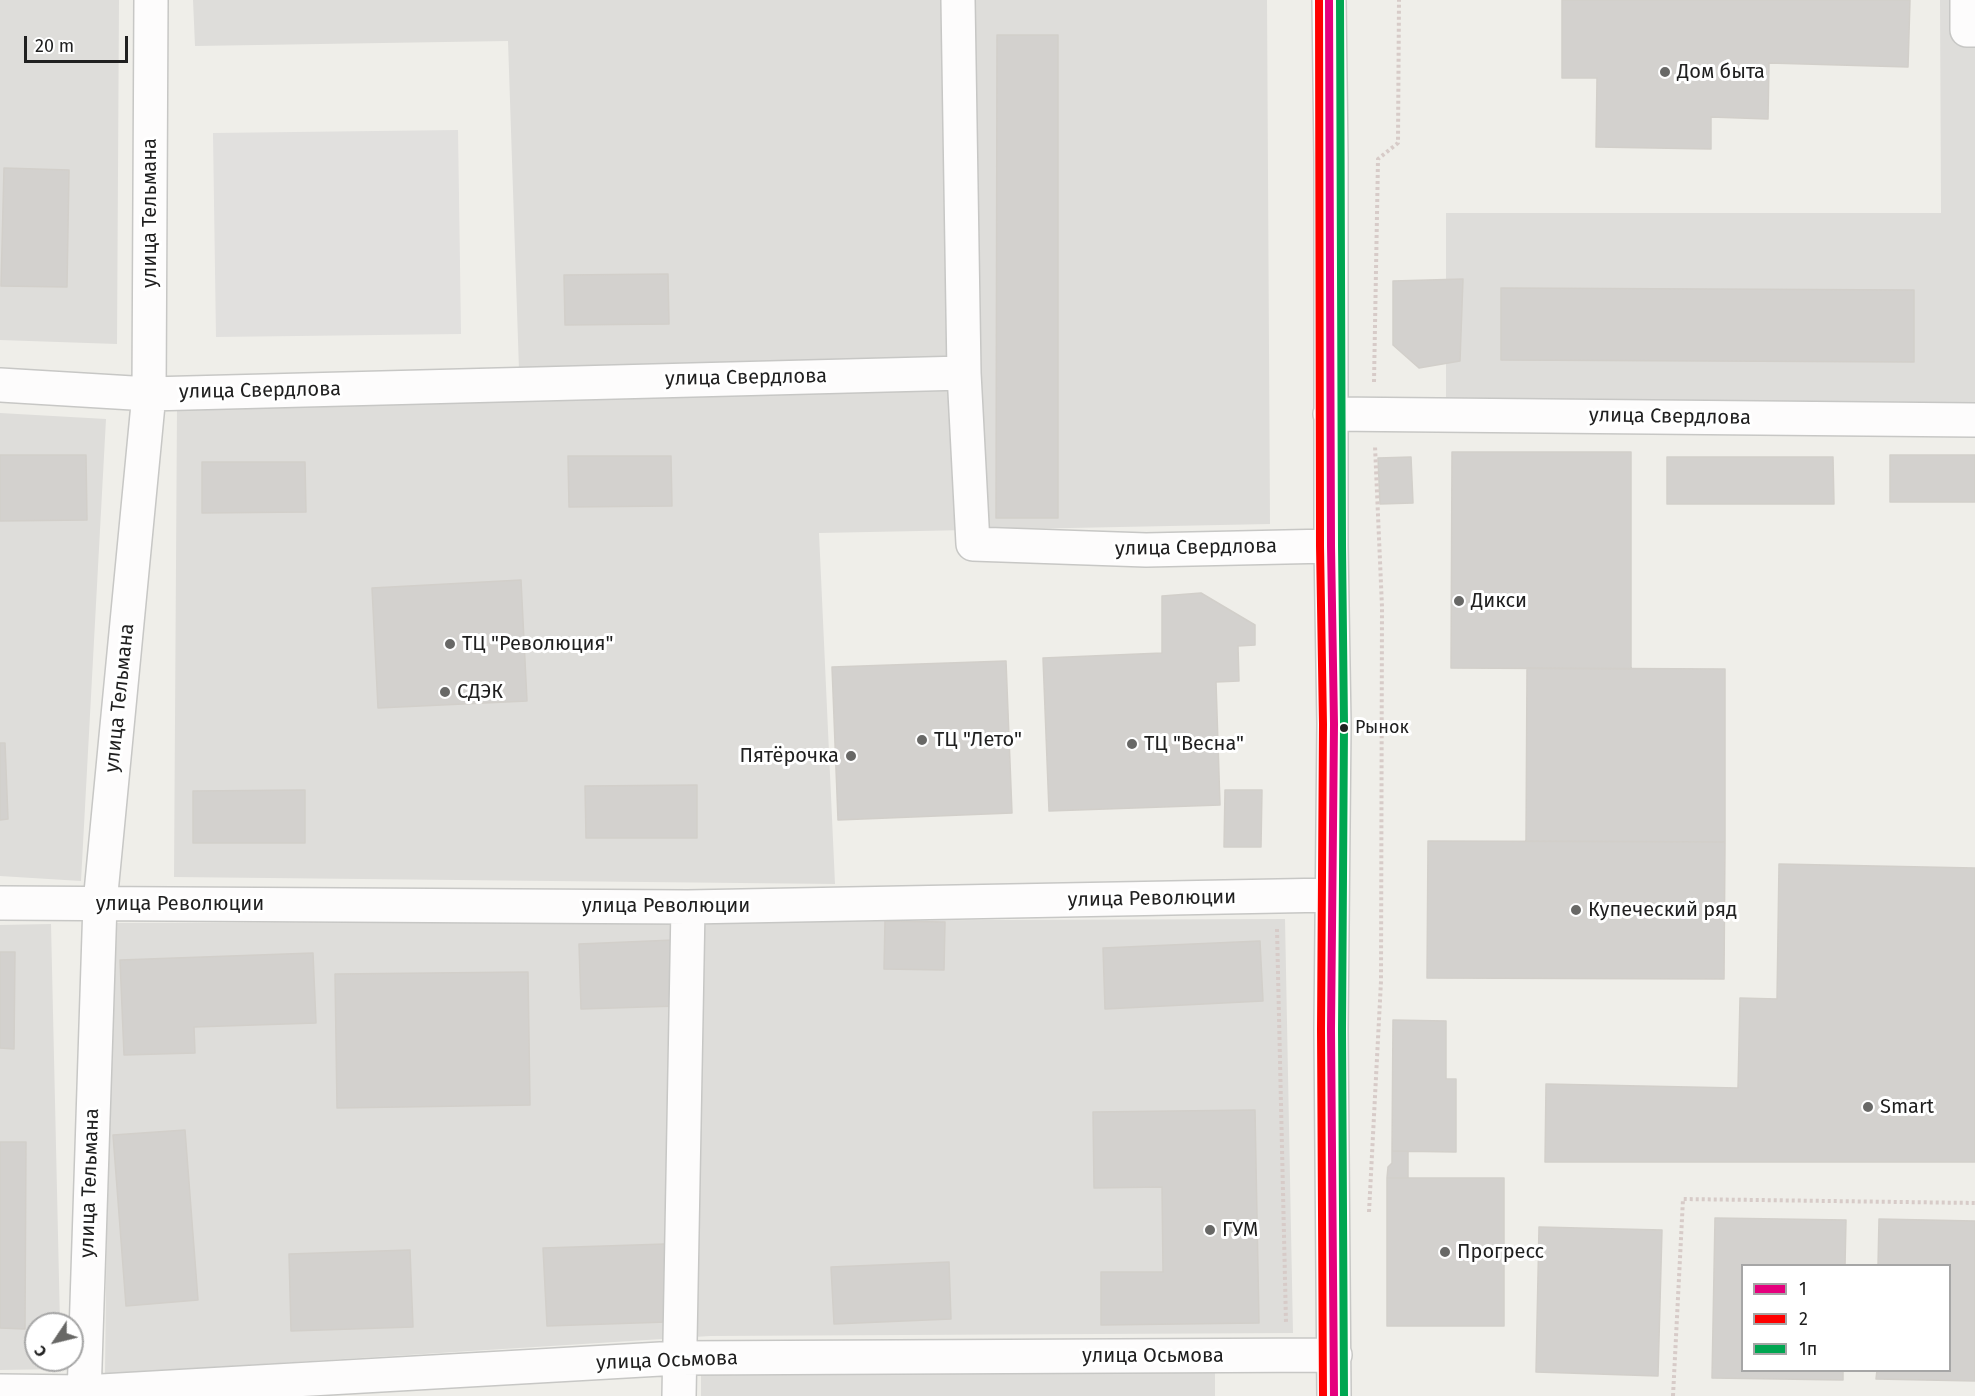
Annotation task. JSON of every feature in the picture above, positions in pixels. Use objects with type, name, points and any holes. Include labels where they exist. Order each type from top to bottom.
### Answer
[{"type":"street","name":"улица Тельмана","points":[[84,1394],[100,903],[149,394],[151,0]]},
{"type":"street","points":[[958,0],[964,373]]},
{"type":"street","points":[[1329,0],[1330,414],[1334,724],[1331,1029],[1334,1396]]},
{"type":"street","points":[[1967,0],[1967,30],[1975,30]]},
{"type":"street","name":"улица Свердлова","points":[[0,385],[149,394],[964,373],[974,544],[1146,550],[1331,546]]},
{"type":"street","name":"улица Свердлова","points":[[1330,414],[1975,420]]},
{"type":"street","name":"улица Революции","points":[[0,903],[688,907],[1332,895]]},
{"type":"street","points":[[679,1396],[688,907]]},
{"type":"street","name":"улица Осьмова","points":[[0,1391],[84,1394],[678,1358],[1335,1354]]},
{"type":"path","points":[[1369,1218],[1381,981],[1382,607],[1374,414],[1378,159],[1398,142],[1398,0]]},
{"type":"path","points":[[1276,896],[1287,1355]]},
{"type":"path","points":[[1673,1396],[1683,1199],[1975,1203]]},
{"type":"shaded area","points":[[0,0],[119,0],[117,344],[0,340]]},
{"type":"shaded area","points":[[193,0],[1267,0],[1270,524],[819,533],[835,884],[174,877],[177,408],[520,400],[508,41],[195,46]]},
{"type":"shaded area","points":[[1940,0],[1975,0],[1975,408],[1446,409],[1446,213],[1941,213]]},
{"type":"shaded area","points":[[458,130],[461,334],[216,337],[213,133]]},
{"type":"shaded area","points":[[0,413],[106,419],[81,881],[0,876]]},
{"type":"shaded area","points":[[1285,919],[1293,1333],[710,1336],[105,1374],[110,923]]},
{"type":"shaded area","points":[[51,924],[60,1312],[24,1312],[24,1370],[0,1370],[0,925]]},
{"type":"shaded area","points":[[1215,1369],[1215,1396],[701,1396],[701,1374]]},
{"type":"building","name":"Дом быта","points":[[1562,0],[1910,0],[1908,67],[1769,63],[1768,119],[1711,117],[1711,149],[1596,147],[1597,78],[1562,78]]},
{"type":"building","points":[[997,35],[1058,35],[1058,518],[996,518]]},
{"type":"building","points":[[4,168],[69,170],[67,287],[1,286]]},
{"type":"building","points":[[668,274],[669,324],[565,325],[564,275]]},
{"type":"building","points":[[1463,279],[1460,361],[1419,368],[1393,345],[1393,281]]},
{"type":"building","points":[[1501,288],[1914,290],[1914,362],[1501,360]]},
{"type":"building","points":[[1452,452],[1631,452],[1631,669],[1451,668]]},
{"type":"building","points":[[0,455],[86,455],[87,520],[0,521]]},
{"type":"building","points":[[1890,455],[1975,455],[1975,502],[1890,502]]},
{"type":"building","points":[[568,456],[671,456],[672,506],[569,507]]},
{"type":"building","points":[[1411,457],[1413,503],[1380,504],[1378,458]]},
{"type":"building","points":[[1667,457],[1833,457],[1834,504],[1667,504]]},
{"type":"building","points":[[202,462],[305,462],[306,512],[202,513]]},
{"type":"building","name":"ТЦ \"Революция\"","points":[[521,580],[527,701],[378,708],[372,588]]},
{"type":"building","name":"ТЦ \"Весна\"","points":[[1201,593],[1255,625],[1255,645],[1238,646],[1239,681],[1216,682],[1220,805],[1049,811],[1043,658],[1162,653],[1162,596]]},
{"type":"building","name":"ТЦ \"Лето\"","points":[[1006,661],[1012,813],[838,820],[832,667]]},
{"type":"building","points":[[1527,668],[1725,669],[1725,842],[1526,841]]},
{"type":"building","points":[[0,743],[5,743],[8,819],[0,820]]},
{"type":"building","points":[[697,785],[697,838],[586,838],[585,786]]},
{"type":"building","points":[[305,790],[305,843],[193,843],[193,791]]},
{"type":"building","points":[[1225,790],[1262,790],[1261,847],[1224,847]]},
{"type":"building","name":"Купеческий ряд","points":[[1428,841],[1725,842],[1724,979],[1427,978]]},
{"type":"building","points":[[1779,864],[1975,868],[1975,1162],[1545,1162],[1546,1084],[1738,1088],[1740,998],[1777,999]]},
{"type":"building","points":[[885,921],[945,922],[944,970],[884,969]]},
{"type":"building","points":[[674,940],[677,1006],[581,1009],[579,944]]},
{"type":"building","points":[[1260,941],[1263,1001],[1105,1009],[1103,948]]},
{"type":"building","points":[[0,952],[15,952],[14,1049],[0,1048]]},
{"type":"building","points":[[313,953],[316,1023],[194,1027],[195,1053],[124,1055],[120,960]]},
{"type":"building","points":[[528,972],[530,1105],[337,1108],[335,974]]},
{"type":"building","points":[[1393,1020],[1446,1021],[1446,1079],[1456,1079],[1456,1152],[1392,1151]]},
{"type":"building","name":"ГУМ","points":[[1255,1110],[1259,1323],[1101,1325],[1101,1272],[1163,1272],[1162,1187],[1094,1188],[1093,1112]]},
{"type":"building","points":[[185,1130],[198,1300],[126,1306],[113,1135]]},
{"type":"building","points":[[0,1142],[26,1142],[24,1329],[0,1328]]},
{"type":"building","points":[[1392,1151],[1408,1151],[1408,1178],[1387,1178],[1388,1167],[1392,1163]]},
{"type":"building","name":"Прогресс","points":[[1387,1178],[1504,1178],[1504,1326],[1387,1326]]},
{"type":"building","points":[[1715,1218],[1846,1220],[1845,1264],[1741,1264],[1741,1372],[1843,1372],[1843,1380],[1712,1378]]},
{"type":"building","points":[[1879,1219],[1975,1221],[1975,1381],[1876,1379],[1877,1372],[1951,1372],[1951,1264],[1878,1264]]},
{"type":"building","points":[[1539,1227],[1662,1230],[1658,1376],[1536,1372]]},
{"type":"building","points":[[665,1244],[667,1322],[547,1326],[543,1248]]},
{"type":"building","points":[[410,1250],[413,1327],[291,1331],[289,1254]]},
{"type":"building","points":[[949,1262],[951,1319],[834,1324],[831,1267]]},
{"type":"transit line","name":"2","points":[[1319,0],[1320,546],[1323,724],[1321,1029],[1323,1396]]},
{"type":"transit line","name":"1","points":[[1329,0],[1334,724],[1331,1029],[1334,1396]]},
{"type":"transit line","name":"1п","points":[[1340,0],[1344,724],[1342,1029],[1344,1396]]},
{"type":"place","name":"Дом быта","points":[[1665,72]]},
{"type":"place","name":"Дикси","points":[[1459,601]]},
{"type":"place","name":"ТЦ \"Революция\"","points":[[450,644]]},
{"type":"place","name":"СДЭК","points":[[445,692]]},
{"type":"place","name":"Рынок","points":[[1344,728]]},
{"type":"place","name":"ТЦ \"Лето\"","points":[[922,740]]},
{"type":"place","name":"ТЦ \"Весна\"","points":[[1132,744]]},
{"type":"place","name":"Пятёрочка","points":[[851,756]]},
{"type":"place","name":"Купеческий ряд","points":[[1576,910]]},
{"type":"place","name":"Smart","points":[[1868,1107]]},
{"type":"place","name":"ГУМ","points":[[1210,1230]]},
{"type":"place","name":"Прогресс","points":[[1445,1252]]}]
